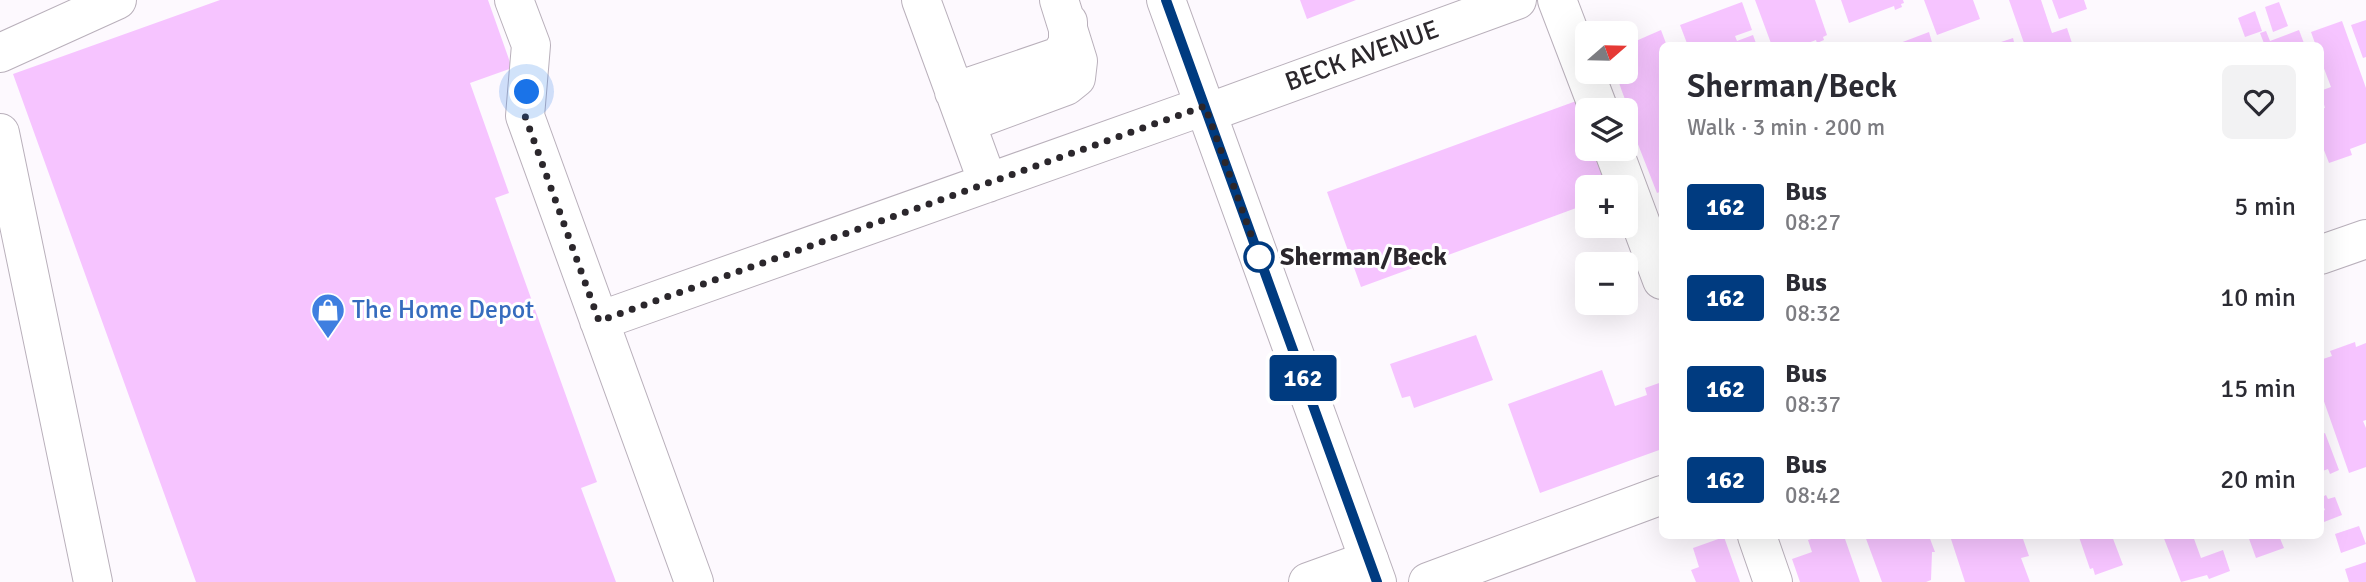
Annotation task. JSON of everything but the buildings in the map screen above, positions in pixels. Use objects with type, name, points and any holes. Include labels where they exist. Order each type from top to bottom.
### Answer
[{"type":"street","points":[[0,53],[117,0]]},
{"type":"street","points":[[514,0],[531,45],[525,116],[694,582]]},
{"type":"street","points":[[920,0],[988,183]]},
{"type":"street","points":[[1166,0],[1373,571],[1308,582]]},
{"type":"street","name":"BECK AVENUE","points":[[599,321],[1517,0]]},
{"type":"street","points":[[1557,0],[1594,98]]},
{"type":"street","points":[[960,107],[1066,86],[1076,78],[1079,61],[1064,11]]},
{"type":"street","points":[[0,133],[94,579]]},
{"type":"street","points":[[1617,161],[1659,272]]},
{"type":"street","points":[[2324,254],[2366,239]]},
{"type":"street","points":[[1427,582],[1659,496]]},
{"type":"street","points":[[1758,539],[1773,582]]},
{"type":"bus line","name":"162","points":[[1166,0],[1377,582]]},
{"type":"place","name":"Sherman/Beck","points":[[1259,257]]},
{"type":"place","name":"The Home Depot","points":[[328,340]]},
{"type":"route","points":[[527,92],[525,116],[599,321],[1205,106],[1259,257]]}]
